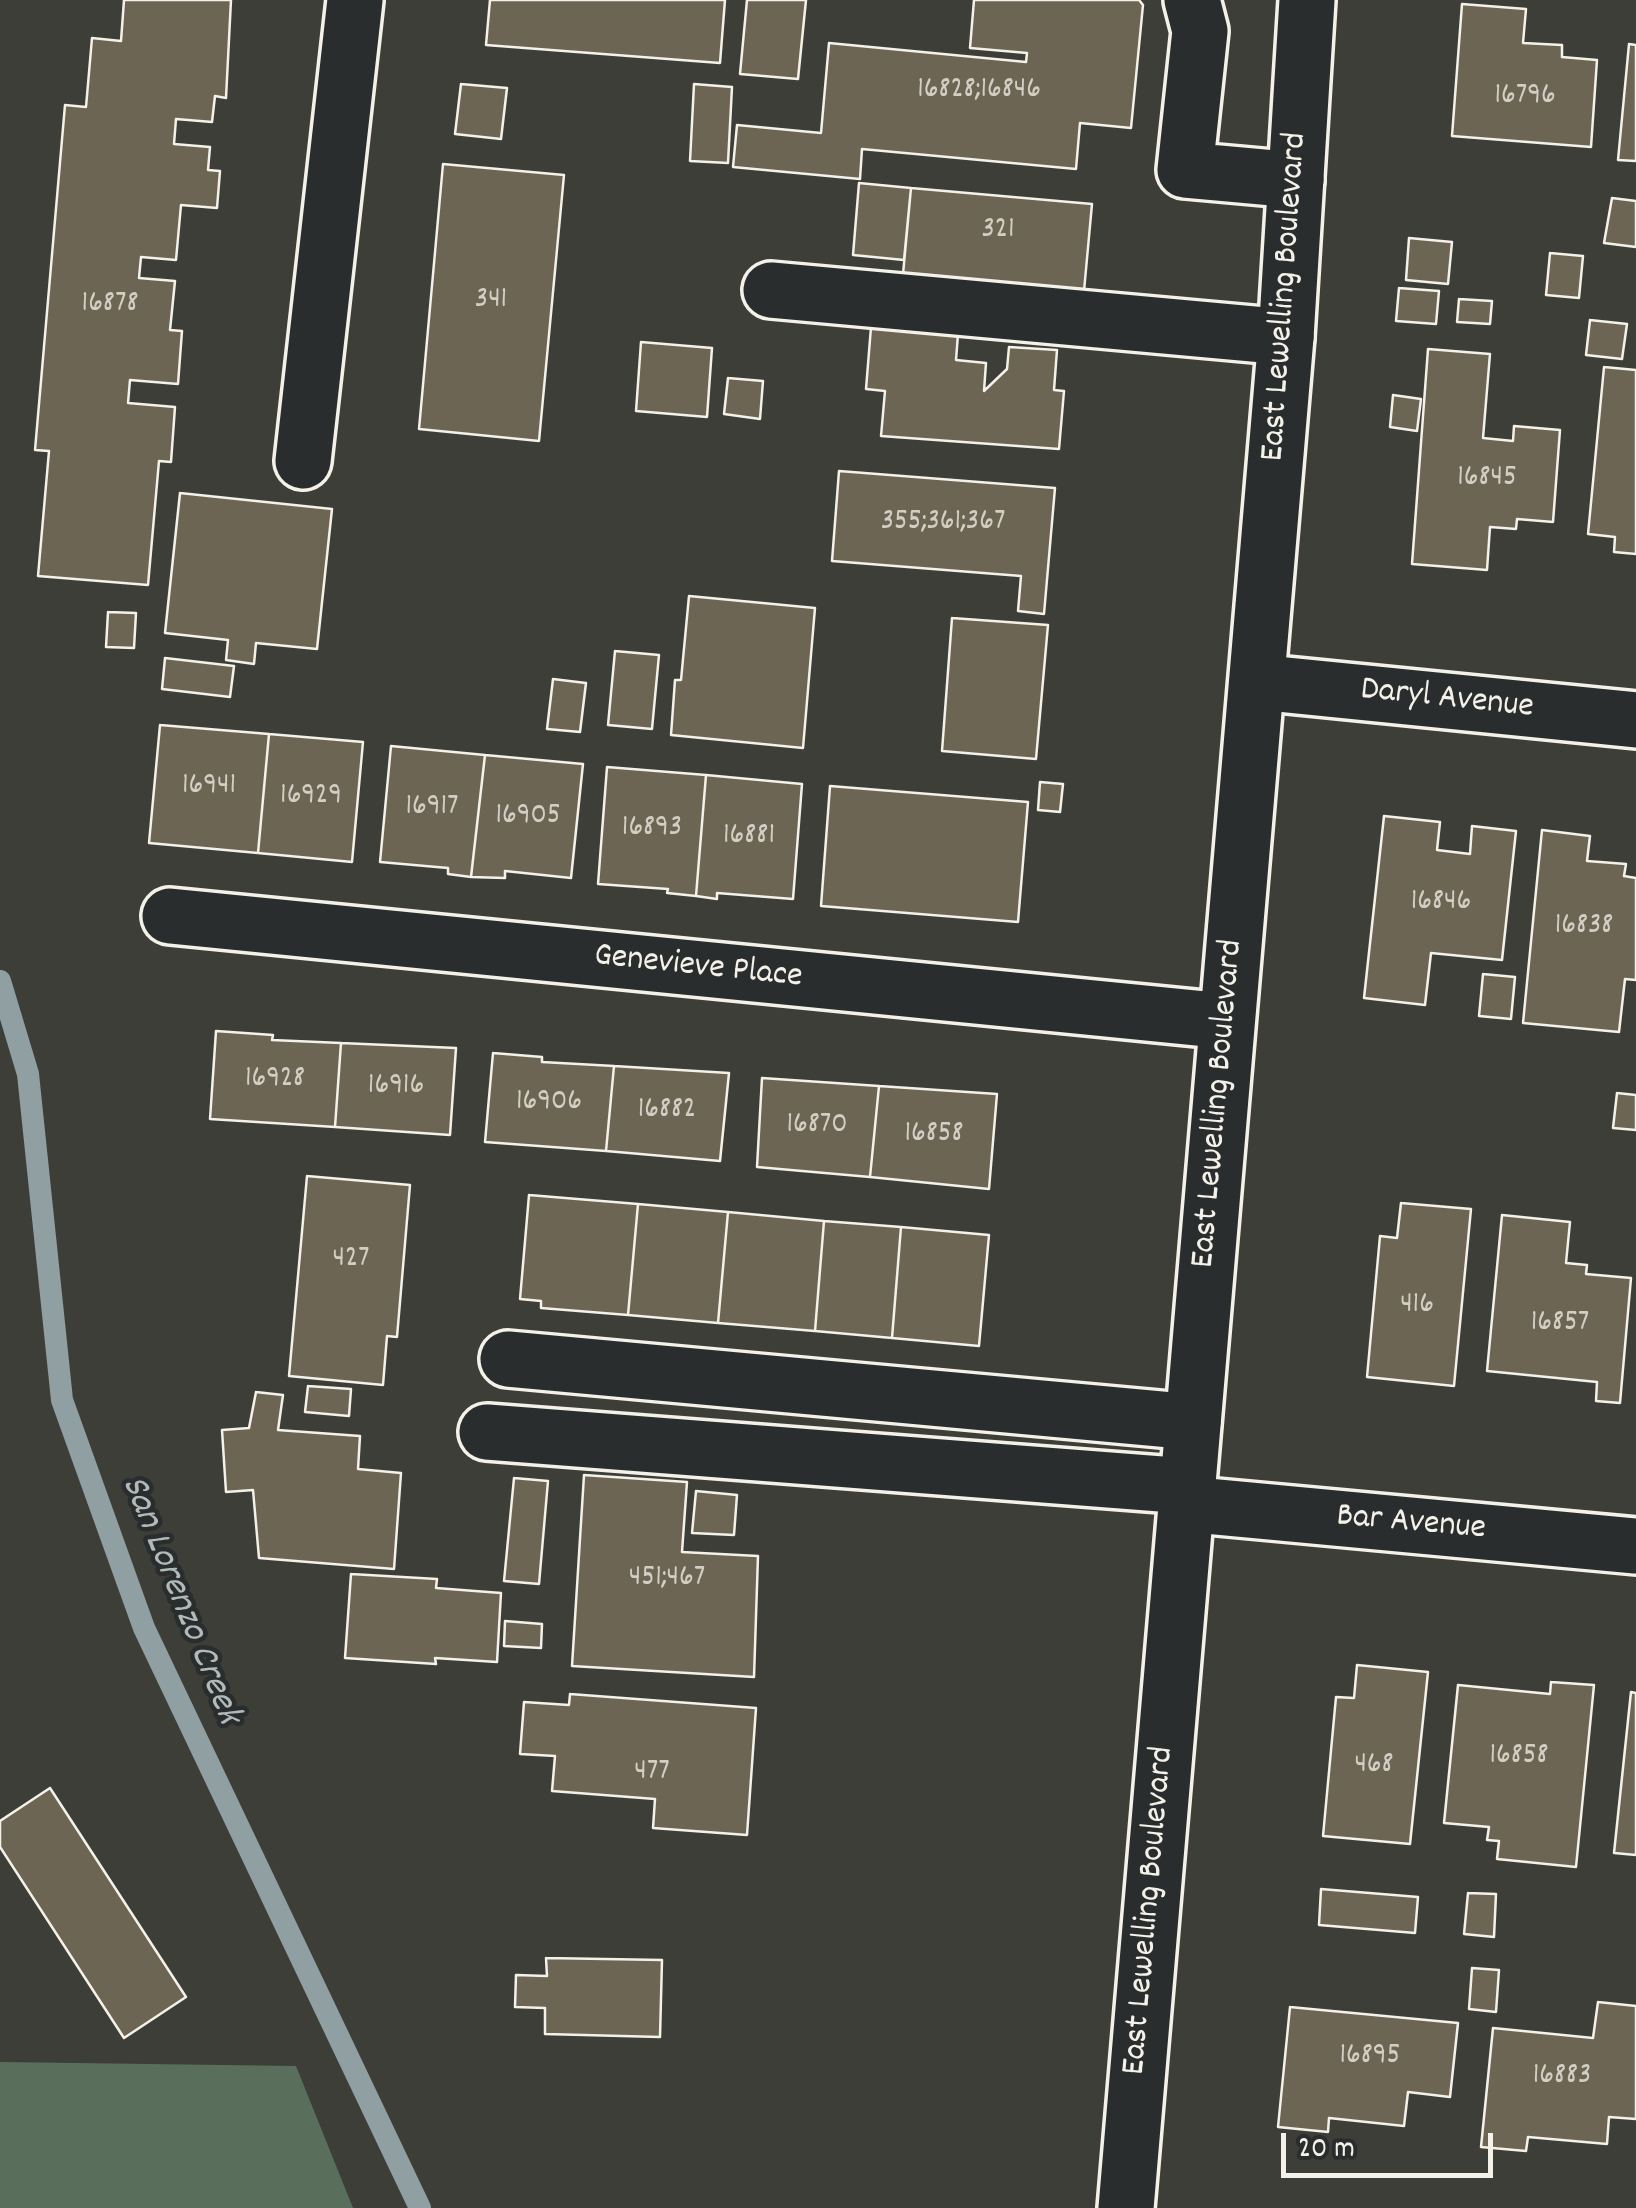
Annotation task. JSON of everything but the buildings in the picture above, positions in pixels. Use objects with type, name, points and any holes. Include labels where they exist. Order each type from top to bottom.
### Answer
[{"type":"main road","points":[[303,461],[355,0]]},
{"type":"main road","points":[[1192,0],[1200,31],[1186,170],[1296,180]]},
{"type":"main road","name":"East Lewelling Boulevard","points":[[1126,2208],[1286,337],[1307,0]]},
{"type":"main road","points":[[772,290],[1286,337]]},
{"type":"main road","name":"Daryl Avenue","points":[[1257,682],[1636,720]]},
{"type":"main road","name":"Genevieve Place","points":[[170,916],[1226,1021]]},
{"type":"main road","points":[[508,1358],[1192,1422]]},
{"type":"main road","name":"Bar Avenue","points":[[487,1432],[1186,1495],[1636,1546]]},
{"type":"green space","points":[[0,2062],[296,2066],[353,2208],[0,2208]]},
{"type":"waterway","name":"San Lorenzo Creek","points":[[0,981],[28,1074],[62,1400],[144,1628],[420,2208]]}]
